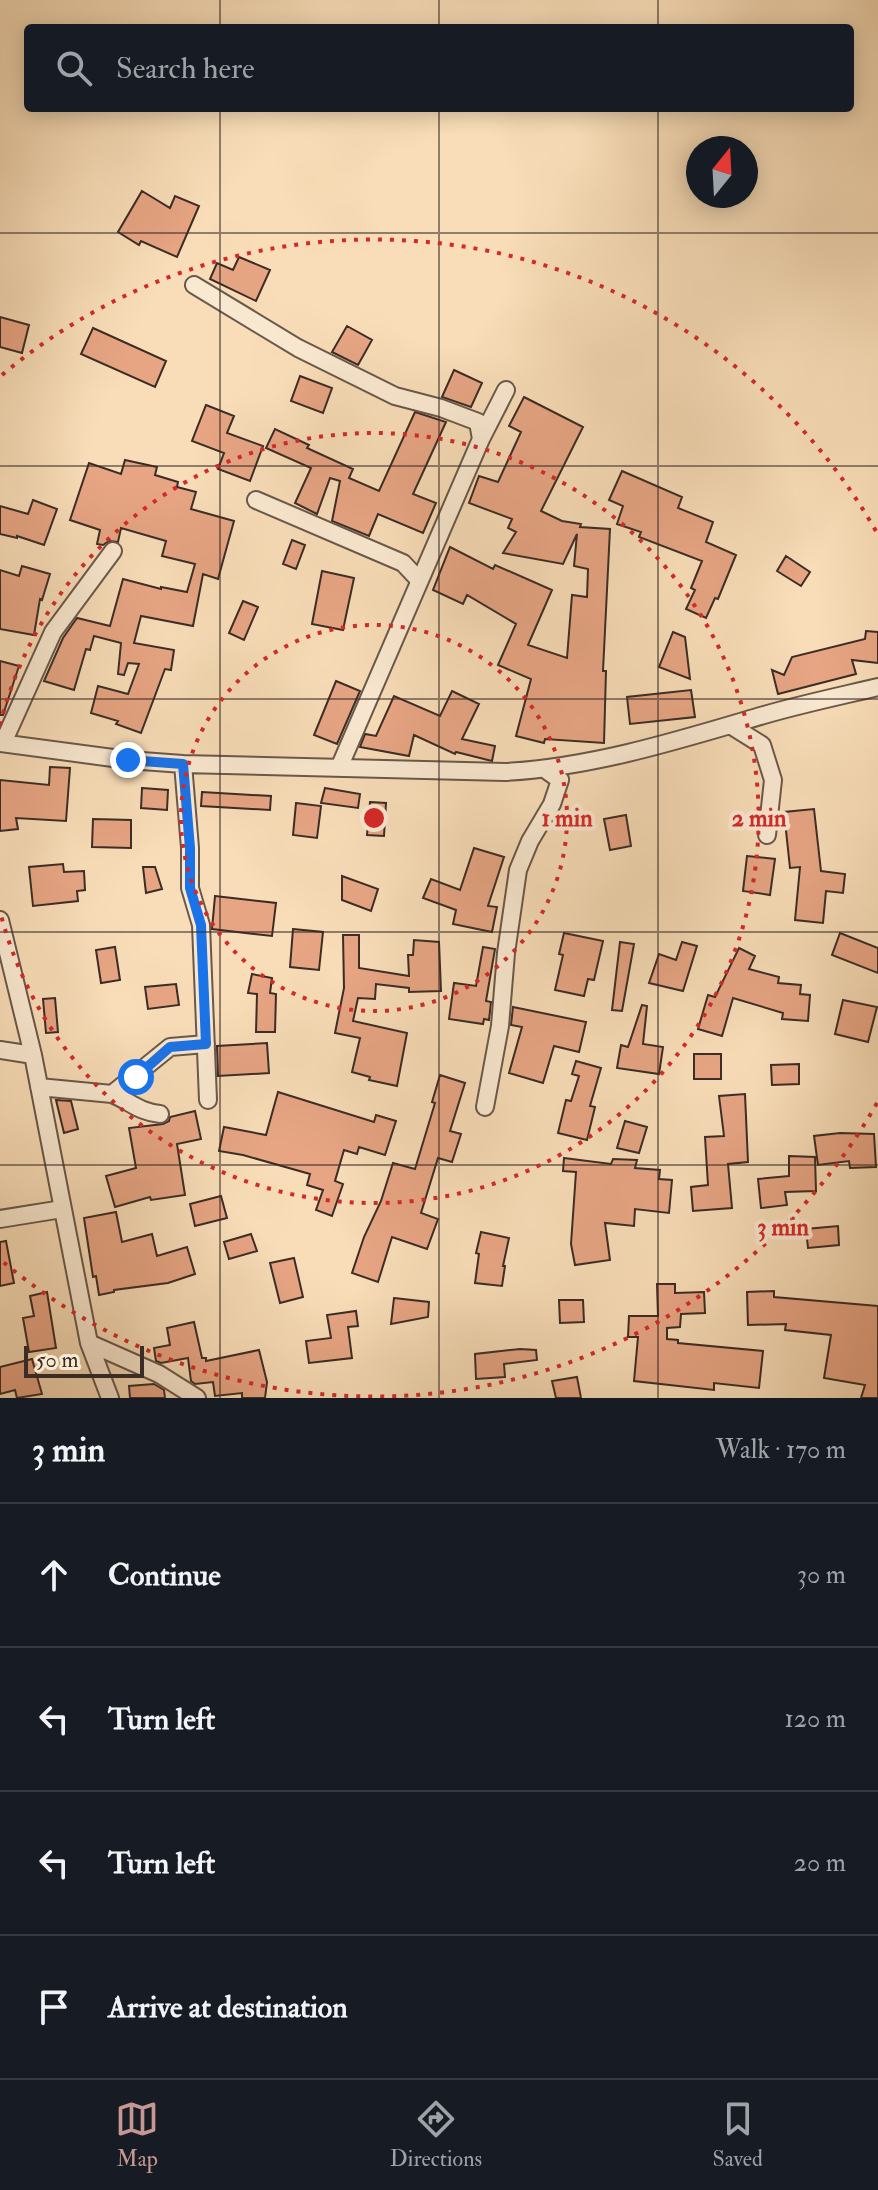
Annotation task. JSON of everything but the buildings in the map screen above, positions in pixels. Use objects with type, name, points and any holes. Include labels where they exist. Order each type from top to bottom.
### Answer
[{"type":"street","points":[[194,285],[298,348],[395,396],[478,422],[481,439]]},
{"type":"street","points":[[339,768],[481,439],[506,390]]},
{"type":"street","points":[[256,500],[403,563],[419,580]]},
{"type":"street","points":[[113,551],[53,632],[1,743],[183,764],[505,772],[546,770],[652,748],[878,687]]},
{"type":"street","points":[[730,725],[762,745],[773,780],[767,835]]},
{"type":"street","points":[[183,764],[190,888],[201,925],[208,1100]]},
{"type":"street","points":[[485,1107],[500,1026],[506,953],[518,870],[530,841],[552,804],[560,780],[546,770]]},
{"type":"street","points":[[0,920],[33,1055],[89,1343],[110,1398]]},
{"type":"street","points":[[112,1094],[170,1047],[206,1044]]},
{"type":"street","points":[[0,1050],[33,1055]]},
{"type":"street","points":[[39,1087],[112,1094],[138,1110],[160,1114]]},
{"type":"street","points":[[0,1219],[62,1209]]},
{"type":"street","points":[[89,1343],[159,1374],[197,1398]]},
{"type":"route","points":[[128,760],[183,764],[190,888],[201,925],[204,963],[206,1044],[170,1047],[136,1077]]}]
